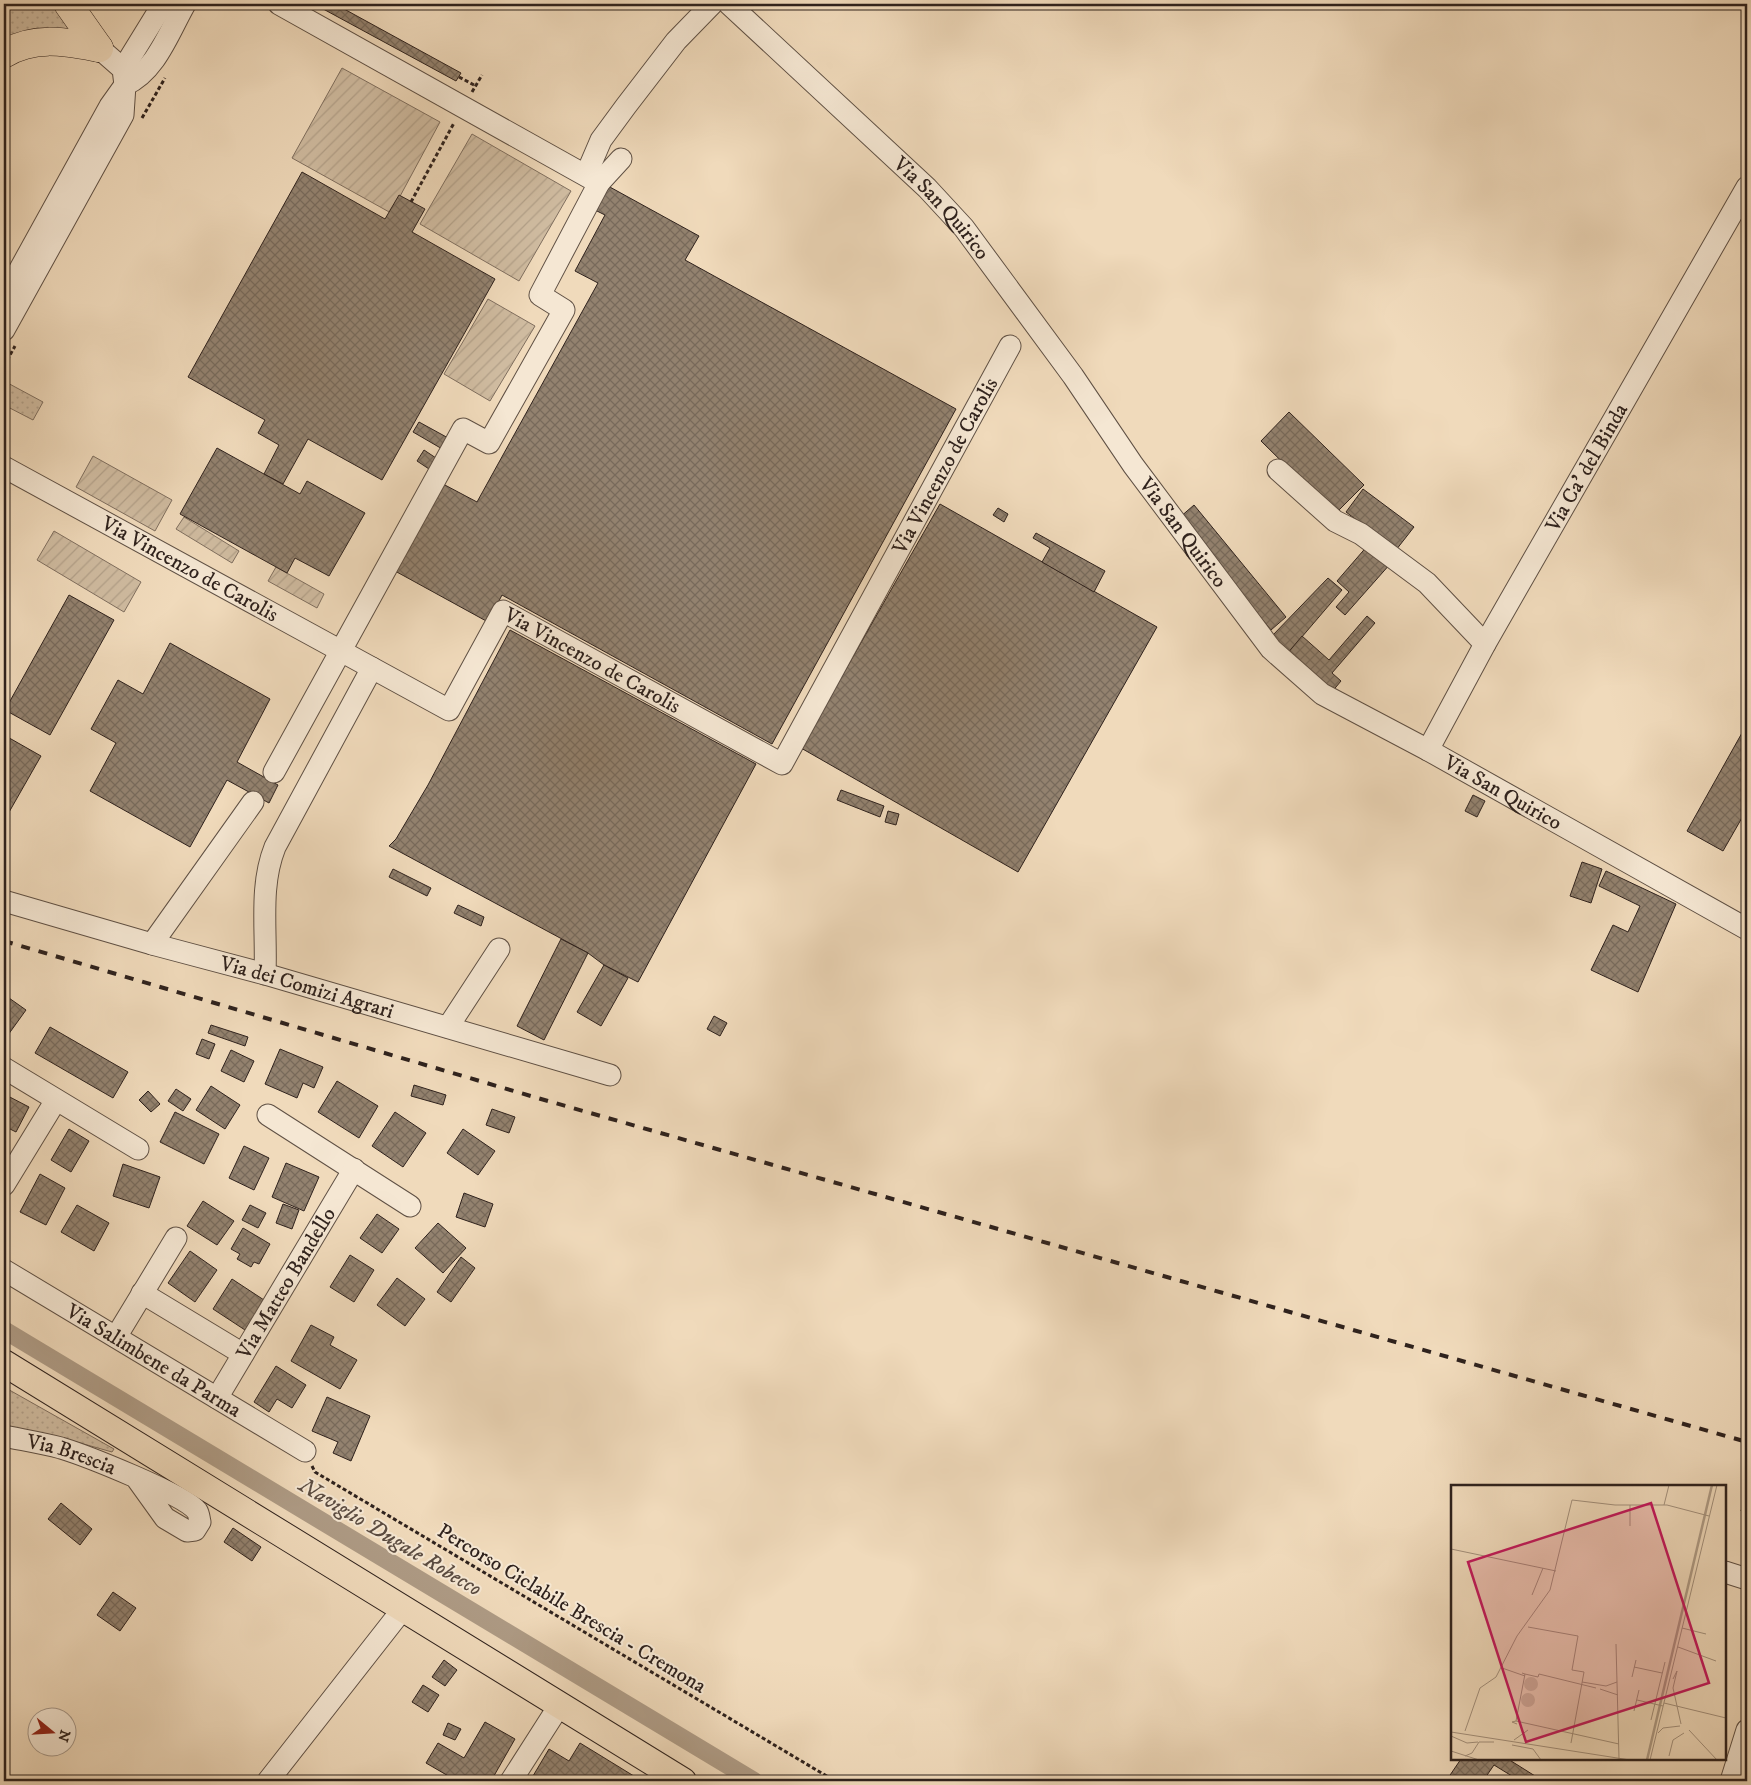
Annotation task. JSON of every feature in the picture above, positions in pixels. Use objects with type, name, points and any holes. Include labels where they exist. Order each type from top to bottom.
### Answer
[{"type":"highway","points":[[68,4],[99,48]]},
{"type":"highway","points":[[4,54],[18,45],[58,40],[99,48]]},
{"type":"main road","points":[[4,1363],[255,1517],[402,1610],[683,1781]]},
{"type":"street","points":[[4,298],[110,106],[163,4]]},
{"type":"street","points":[[124,77],[136,80],[149,67],[185,4]]},
{"type":"street","points":[[279,4],[592,179]]},
{"type":"street","points":[[274,772],[339,650],[463,429],[489,442],[564,310],[540,295],[592,179],[601,140],[676,41],[712,4]]},
{"type":"street","name":"Via San Quirico","points":[[729,4],[927,188],[964,228],[1073,376],[1133,465],[1271,649],[1322,694],[1428,750],[1747,929]]},
{"type":"street","points":[[4,330],[122,115],[124,77],[114,59],[99,48]]},
{"type":"street","points":[[592,179],[621,159]]},
{"type":"street","name":"Via Ca' del Binda","points":[[1428,750],[1485,644],[1747,188]]},
{"type":"street","name":"Via Vincenzo de Carolis","points":[[4,467],[449,710],[503,611],[782,764],[1010,346]]},
{"type":"street","points":[[1278,470],[1334,521],[1360,534],[1427,583],[1485,644]]},
{"type":"street","points":[[265,974],[266,879],[269,862],[372,668]]},
{"type":"street","points":[[152,944],[253,802]]},
{"type":"street","name":"Via dei Comizi Agrari","points":[[4,901],[152,944],[265,974],[610,1075]]},
{"type":"street","points":[[448,1027],[499,949]]},
{"type":"street","points":[[4,1068],[138,1149]]},
{"type":"street","points":[[4,1185],[56,1100]]},
{"type":"street","points":[[268,1115],[410,1206]]},
{"type":"street","name":"Via Matteo Bandello","points":[[217,1398],[354,1169]]},
{"type":"street","points":[[116,1337],[176,1238]]},
{"type":"street","name":"Via Salimbene da Parma","points":[[4,1270],[305,1451]]},
{"type":"street","points":[[142,1293],[243,1354]]},
{"type":"street","name":"Via Brescia","points":[[4,1436],[69,1451],[97,1460],[137,1479]]},
{"type":"street","points":[[1726,1572],[1747,1579]]},
{"type":"street","points":[[268,1781],[402,1610]]},
{"type":"street","points":[[511,1781],[559,1706]]},
{"type":"street","points":[[1731,1781],[1747,1730]]},
{"type":"path","points":[[459,77],[476,86]]},
{"type":"path","points":[[411,202],[464,106]]},
{"type":"path","name":"Percorso Ciclabile Brescia - Cremona","points":[[305,1451],[315,1472],[359,1500],[537,1602],[835,1781]]},
{"type":"shaded area","points":[[4,4],[64,4],[88,38],[4,45]]},
{"type":"shaded area","points":[[342,68],[440,122],[391,213],[292,158]]},
{"type":"shaded area","points":[[472,134],[571,191],[519,281],[420,224]]},
{"type":"shaded area","points":[[488,299],[535,326],[490,401],[444,374]]},
{"type":"shaded area","points":[[4,381],[43,402],[33,420],[4,405]]},
{"type":"shaded area","points":[[93,456],[172,500],[155,531],[76,487]]},
{"type":"shaded area","points":[[184,517],[239,551],[232,563],[176,529]]},
{"type":"shaded area","points":[[54,531],[141,582],[124,612],[37,560]]},
{"type":"shaded area","points":[[276,567],[324,594],[317,608],[268,581]]},
{"type":"shaded area","points":[[4,1387],[114,1449],[112,1452],[66,1439],[4,1426]]},
{"type":"building","points":[[314,4],[335,4],[461,73],[456,81]]},
{"type":"building","points":[[302,172],[385,219],[399,195],[425,209],[412,232],[495,279],[382,480],[308,439],[283,484],[264,474],[279,445],[258,433],[265,420],[188,377]]},
{"type":"building","points":[[608,186],[699,236],[685,260],[956,409],[772,744],[502,595],[488,622],[395,571],[443,484],[477,502],[598,283],[575,271],[605,215],[595,210]]},
{"type":"building","points":[[1289,412],[1364,485],[1335,514],[1261,441]]},
{"type":"building","points":[[419,422],[450,439],[444,450],[413,432]]},
{"type":"building","points":[[217,448],[300,494],[307,481],[365,513],[329,576],[295,558],[287,573],[180,514]]},
{"type":"building","points":[[424,450],[436,458],[429,469],[417,461]]},
{"type":"building","points":[[1363,489],[1414,527],[1396,550],[1346,512]]},
{"type":"building","points":[[940,504],[1157,627],[1018,872],[801,748]]},
{"type":"building","points":[[1194,505],[1286,617],[1271,630],[1179,518]]},
{"type":"building","points":[[998,508],[1008,514],[1004,522],[993,515]]},
{"type":"building","points":[[1036,533],[1105,571],[1094,592],[1042,562],[1050,548],[1033,538]]},
{"type":"building","points":[[1369,544],[1391,563],[1345,615],[1336,607],[1349,592],[1337,581]]},
{"type":"building","points":[[1328,578],[1342,590],[1289,652],[1272,636]]},
{"type":"building","points":[[69,595],[114,620],[50,735],[5,710]]},
{"type":"building","points":[[1367,616],[1375,623],[1332,673],[1341,681],[1331,693],[1287,654],[1302,636],[1329,660]]},
{"type":"building","points":[[510,630],[756,764],[638,982],[389,846],[396,839],[428,785]]},
{"type":"building","points":[[170,643],[270,699],[237,762],[278,785],[269,803],[227,780],[190,847],[90,791],[116,743],[91,729],[118,680],[143,694]]},
{"type":"building","points":[[1747,724],[1747,809],[1723,851],[1687,831]]},
{"type":"building","points":[[4,735],[41,756],[4,821]]},
{"type":"building","points":[[841,790],[884,806],[880,817],[837,800]]},
{"type":"building","points":[[1473,795],[1485,801],[1477,817],[1465,811]]},
{"type":"building","points":[[888,811],[899,814],[896,825],[885,822]]},
{"type":"building","points":[[1582,862],[1602,869],[1591,903],[1570,896]]},
{"type":"building","points":[[393,869],[431,888],[427,896],[389,877]]},
{"type":"building","points":[[1606,871],[1676,904],[1638,992],[1591,970],[1613,925],[1628,932],[1640,906],[1599,886]]},
{"type":"building","points":[[458,905],[484,917],[481,926],[454,913]]},
{"type":"building","points":[[561,939],[588,953],[544,1040],[517,1026]]},
{"type":"building","points":[[604,965],[628,978],[601,1026],[577,1012]]},
{"type":"building","points":[[9,998],[26,1010],[8,1035],[4,1032],[4,1006]]},
{"type":"building","points":[[714,1016],[727,1023],[720,1036],[707,1029]]},
{"type":"building","points":[[211,1025],[248,1037],[245,1046],[208,1033]]},
{"type":"building","points":[[50,1027],[128,1072],[113,1098],[35,1053]]},
{"type":"building","points":[[202,1039],[215,1044],[209,1059],[196,1054]]},
{"type":"building","points":[[280,1049],[323,1067],[314,1088],[303,1083],[297,1098],[265,1084]]},
{"type":"building","points":[[231,1050],[254,1061],[244,1082],[221,1071]]},
{"type":"building","points":[[337,1081],[378,1106],[359,1138],[318,1112]]},
{"type":"building","points":[[414,1085],[446,1095],[443,1105],[411,1096]]},
{"type":"building","points":[[211,1086],[240,1105],[225,1129],[196,1110]]},
{"type":"building","points":[[176,1089],[191,1099],[183,1111],[168,1101]]},
{"type":"building","points":[[148,1091],[160,1104],[151,1112],[139,1100]]},
{"type":"building","points":[[4,1094],[29,1107],[16,1132],[4,1126]]},
{"type":"building","points":[[492,1109],[515,1117],[509,1133],[486,1125]]},
{"type":"building","points":[[175,1112],[219,1134],[204,1164],[160,1142]]},
{"type":"building","points":[[395,1112],[426,1133],[403,1167],[372,1146]]},
{"type":"building","points":[[69,1129],[89,1141],[71,1172],[51,1160]]},
{"type":"building","points":[[463,1129],[495,1151],[478,1175],[447,1153]]},
{"type":"building","points":[[244,1146],[269,1158],[254,1190],[229,1178]]},
{"type":"building","points":[[286,1163],[319,1177],[304,1211],[272,1197]]},
{"type":"building","points":[[123,1164],[160,1177],[149,1208],[113,1196]]},
{"type":"building","points":[[40,1174],[65,1188],[46,1225],[20,1212]]},
{"type":"building","points":[[464,1193],[493,1204],[485,1227],[456,1217]]},
{"type":"building","points":[[203,1201],[234,1221],[217,1245],[187,1226]]},
{"type":"building","points":[[283,1204],[299,1210],[292,1229],[276,1223]]},
{"type":"building","points":[[77,1205],[109,1223],[94,1251],[61,1232]]},
{"type":"building","points":[[250,1205],[266,1213],[258,1228],[242,1220]]},
{"type":"building","points":[[377,1214],[399,1229],[382,1253],[360,1238]]},
{"type":"building","points":[[438,1223],[466,1248],[443,1273],[415,1248]]},
{"type":"building","points":[[243,1228],[270,1244],[259,1264],[254,1262],[251,1267],[237,1259],[240,1254],[231,1249]]},
{"type":"building","points":[[190,1251],[217,1270],[195,1302],[168,1283]]},
{"type":"building","points":[[350,1255],[374,1270],[354,1302],[330,1287]]},
{"type":"building","points":[[461,1257],[475,1268],[451,1302],[437,1292]]},
{"type":"building","points":[[397,1278],[425,1299],[405,1326],[377,1305]]},
{"type":"building","points":[[232,1279],[264,1300],[245,1330],[213,1309]]},
{"type":"building","points":[[311,1325],[334,1337],[330,1345],[357,1360],[340,1389],[291,1361]]},
{"type":"building","points":[[276,1366],[306,1385],[292,1408],[277,1399],[269,1412],[254,1402]]},
{"type":"building","points":[[327,1397],[370,1416],[351,1461],[333,1453],[338,1442],[312,1431]]},
{"type":"building","points":[[61,1503],[92,1529],[80,1545],[48,1519]]},
{"type":"building","points":[[1743,1504],[1747,1505],[1747,1513],[1741,1511]]},
{"type":"building","points":[[233,1528],[261,1547],[252,1561],[224,1542]]},
{"type":"building","points":[[113,1592],[136,1608],[120,1631],[97,1615]]},
{"type":"building","points":[[444,1660],[457,1670],[445,1686],[432,1677]]},
{"type":"building","points":[[423,1685],[439,1695],[428,1712],[412,1702]]},
{"type":"building","points":[[485,1722],[515,1739],[491,1781],[457,1781],[426,1763],[438,1743],[464,1758]]},
{"type":"building","points":[[448,1723],[461,1729],[455,1740],[443,1735]]},
{"type":"building","points":[[580,1743],[642,1781],[530,1781],[549,1749],[569,1761]]},
{"type":"building","points":[[1460,1760],[1510,1760],[1543,1781],[1520,1781],[1494,1765],[1483,1781],[1446,1781]]},
{"type":"waterway","name":"Naviglio Dugale Robecco","points":[[4,1330],[754,1781]]},
{"type":"railway","points":[[4,941],[541,1099],[1747,1442]]}]
